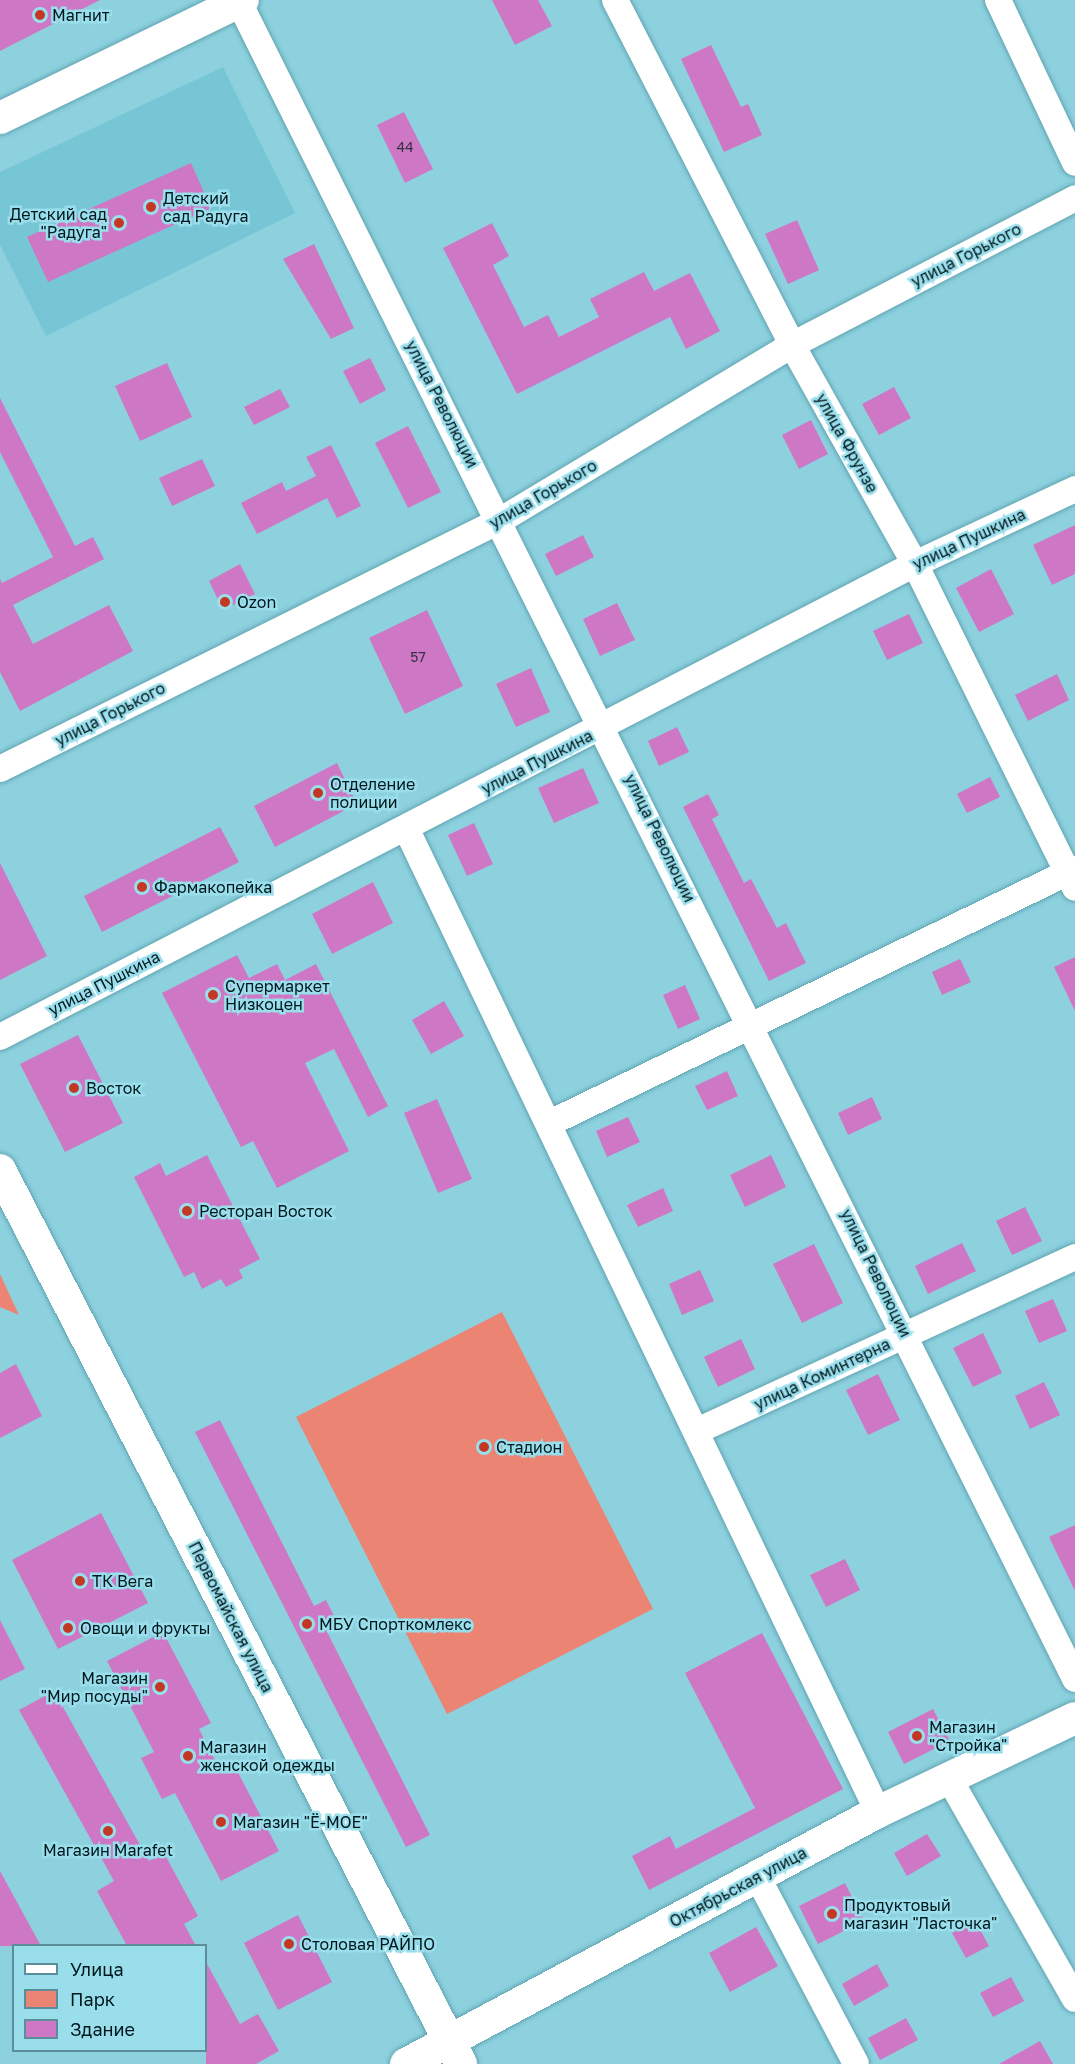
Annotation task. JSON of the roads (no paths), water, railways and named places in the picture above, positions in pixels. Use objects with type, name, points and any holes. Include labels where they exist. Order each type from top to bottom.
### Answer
[{"type":"street","name":"улица Фрунзе","points":[[615,0],[792,345],[915,564],[1073,876]]},
{"type":"street","points":[[998,0],[1075,163]]},
{"type":"street","points":[[0,118],[240,1]]},
{"type":"street","name":"улица Революции","points":[[240,1],[605,727],[1075,1679]]},
{"type":"street","name":"улица Горького","points":[[0,769],[501,520],[792,345],[1075,198]]},
{"type":"street","name":"улица Пушкина","points":[[0,1037],[605,727],[915,564],[1075,489]]},
{"type":"street","points":[[406,828],[699,1430],[878,1812]]},
{"type":"street","points":[[549,1123],[751,1022],[1073,876]]},
{"type":"street","name":"Первомайская улица","points":[[0,1170],[455,2053]]},
{"type":"street","name":"улица Коминтерна","points":[[699,1430],[1075,1257]]},
{"type":"street","name":"Октябрьская улица","points":[[406,2064],[455,2053],[757,1876],[878,1812],[950,1780],[1075,1718]]},
{"type":"street","points":[[950,1780],[1075,1999]]},
{"type":"street","points":[[757,1876],[856,2064]]},
{"type":"place","name":"Магнит","points":[[40,15]]},
{"type":"place","name":"Детский сад Радуга","points":[[151,207]]},
{"type":"place","name":"Детский сад \"Радуга\"","points":[[119,223]]},
{"type":"place","name":"Ozon","points":[[225,602]]},
{"type":"place","name":"Отделение полиции","points":[[318,793]]},
{"type":"place","name":"Фармакопейка","points":[[142,887]]},
{"type":"place","name":"Супермаркет Низкоцен","points":[[213,995]]},
{"type":"place","name":"Восток","points":[[74,1088]]},
{"type":"place","name":"Ресторан Восток","points":[[187,1211]]},
{"type":"place","name":"Стадион","points":[[484,1447]]},
{"type":"place","name":"ТК Вега","points":[[80,1581]]},
{"type":"place","name":"МБУ Спорткомлекс","points":[[307,1624]]},
{"type":"place","name":"Овощи и фрукты","points":[[68,1628]]},
{"type":"place","name":"Магазин \"Мир посуды\"","points":[[160,1687]]},
{"type":"place","name":"Магазин \"Стройка\"","points":[[917,1736]]},
{"type":"place","name":"Магазин женской одежды","points":[[188,1756]]},
{"type":"place","name":"Магазин \"Ё-МОЕ\"","points":[[221,1822]]},
{"type":"place","name":"Магазин Marafet","points":[[108,1831]]},
{"type":"place","name":"Продуктовый магазин \"Ласточка\"","points":[[832,1914]]},
{"type":"place","name":"Столовая РАЙПО","points":[[289,1944]]}]
